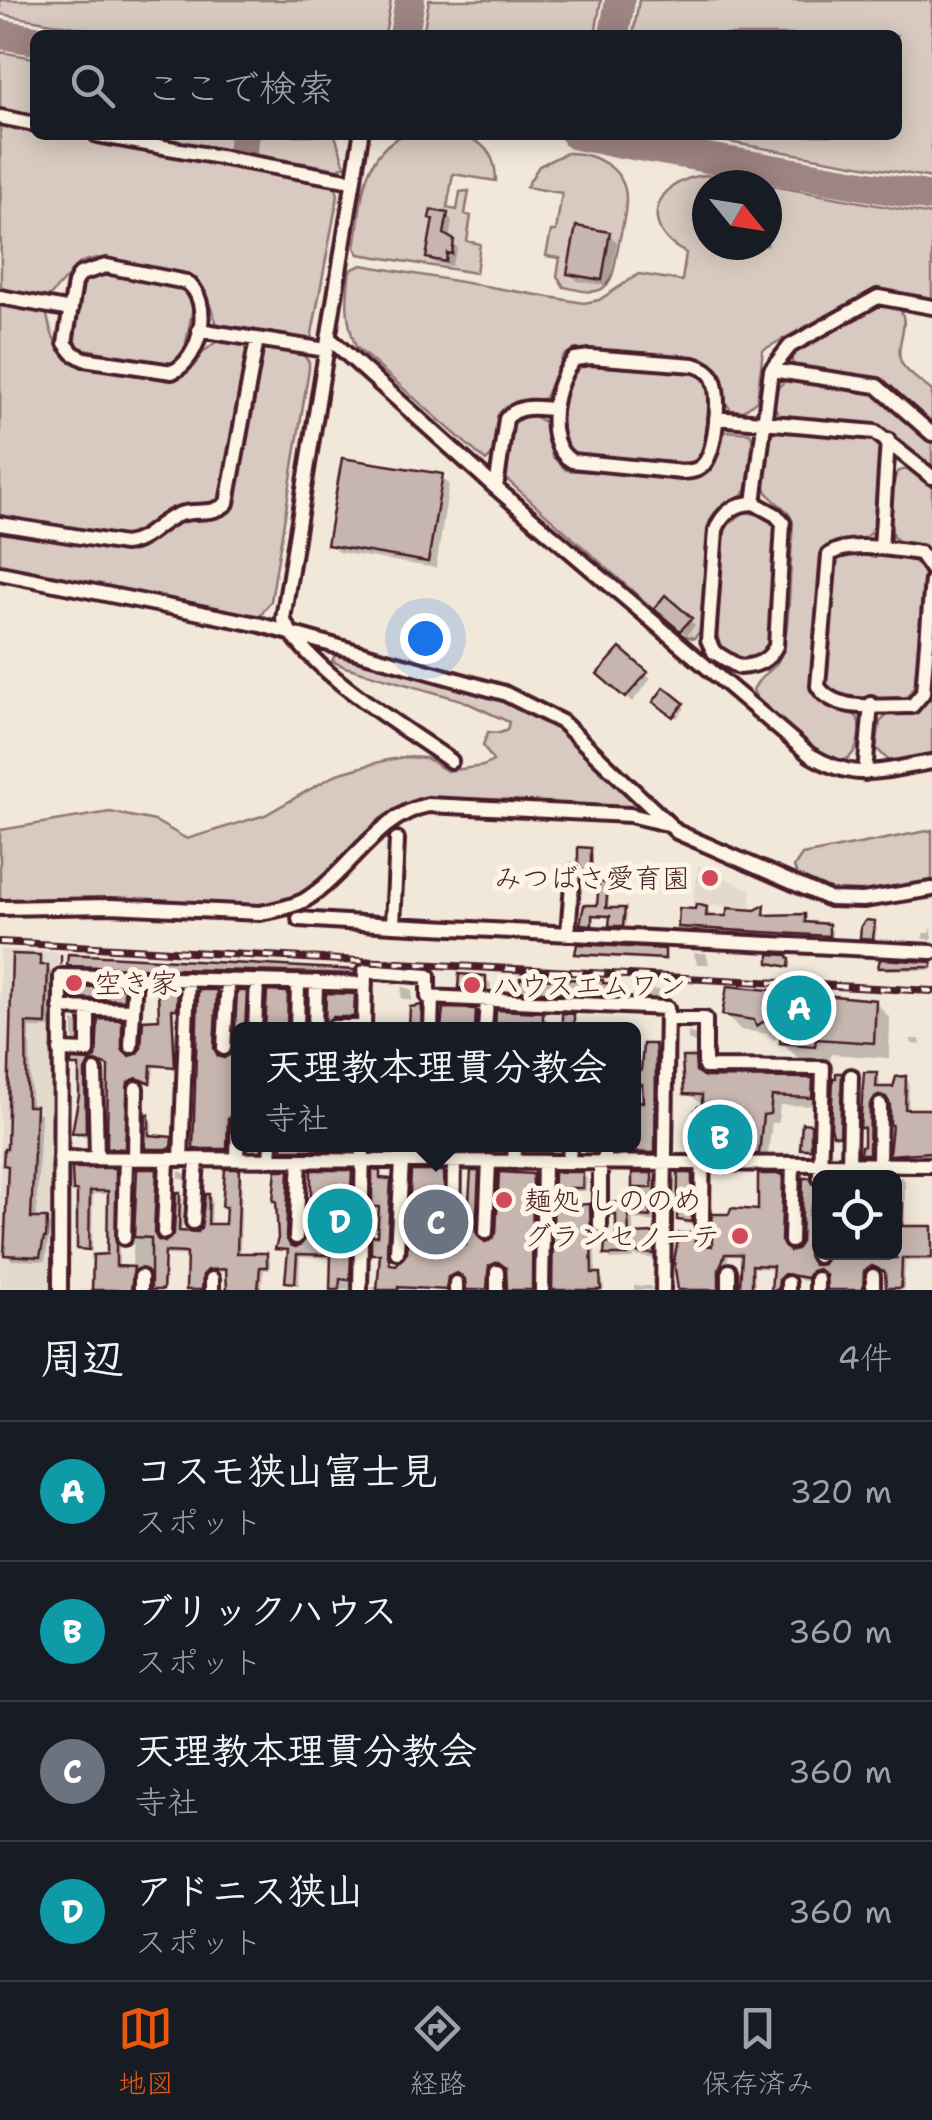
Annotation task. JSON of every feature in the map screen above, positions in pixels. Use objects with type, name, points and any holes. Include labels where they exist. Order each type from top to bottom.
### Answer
[{"type":"street","points":[[0,117],[30,123]]},
{"type":"street","points":[[125,140],[352,181]]},
{"type":"street","points":[[359,140],[283,619],[313,660],[451,761]]},
{"type":"street","points":[[106,266],[186,282],[198,290],[202,302],[199,330],[191,358],[183,368],[172,372],[84,359],[65,343],[75,283],[80,274],[106,266]]},
{"type":"street","points":[[0,297],[71,310]]},
{"type":"street","points":[[754,503],[770,370],[790,346],[878,297],[932,307]]},
{"type":"street","points":[[199,330],[328,344],[810,755],[833,768],[866,773],[932,762]]},
{"type":"street","points":[[0,524],[124,544],[138,543],[169,518],[184,512],[220,510],[227,503],[257,339]]},
{"type":"street","points":[[590,357],[694,364],[706,369],[713,379],[716,418],[704,464],[696,471],[682,472],[572,461],[558,449],[554,408],[566,368],[575,359],[590,357]]},
{"type":"street","points":[[770,370],[878,386],[932,434]]},
{"type":"street","points":[[496,488],[506,419],[514,410],[554,408]]},
{"type":"street","points":[[716,418],[875,432],[932,478]]},
{"type":"street","points":[[881,548],[888,440]]},
{"type":"street","points":[[754,503],[783,523],[776,646],[770,656],[750,667],[739,667],[723,661],[708,640],[716,530],[728,512],[754,503]]},
{"type":"street","points":[[932,570],[920,553],[837,548],[826,562],[818,686],[822,694],[840,704],[912,706],[923,692],[932,580]]},
{"type":"street","points":[[0,573],[260,626],[504,693],[562,722],[667,824]]},
{"type":"street","points":[[723,661],[724,685]]},
{"type":"street","points":[[866,773],[871,704]]},
{"type":"street","points":[[0,908],[111,906],[260,913],[279,910],[313,894],[405,812],[428,805],[630,815],[667,824],[830,899],[863,900],[932,889]]},
{"type":"street","points":[[393,925],[397,840]]},
{"type":"street","points":[[568,933],[573,872]]},
{"type":"street","points":[[299,919],[932,952]]},
{"type":"street","points":[[364,1022],[366,971],[428,976],[428,997],[432,998],[667,1008],[663,1290]]},
{"type":"street","points":[[60,1290],[61,976],[365,984]]},
{"type":"street","points":[[131,1046],[135,977]]},
{"type":"street","points":[[164,1232],[174,1159],[188,979]]},
{"type":"street","points":[[224,1048],[228,980]]},
{"type":"street","points":[[255,1022],[257,980]]},
{"type":"street","points":[[296,1022],[298,982]]},
{"type":"street","points":[[316,982],[316,1022]]},
{"type":"street","points":[[431,1022],[432,998]]},
{"type":"street","points":[[486,1022],[487,1000]]},
{"type":"street","points":[[60,1008],[133,1010]]},
{"type":"street","points":[[60,1050],[88,1051],[88,1009]]},
{"type":"street","points":[[667,1019],[705,1019],[705,1067],[823,1068],[821,1170]]},
{"type":"street","points":[[95,1071],[96,1158]]},
{"type":"street","points":[[849,1164],[851,1076]]},
{"type":"street","points":[[124,1238],[136,1088]]},
{"type":"street","points":[[876,1169],[880,1105]]},
{"type":"street","points":[[702,1222],[703,1114],[722,1113]]},
{"type":"street","points":[[237,1152],[237,1159]]},
{"type":"street","points":[[270,1152],[270,1160]]},
{"type":"street","points":[[360,1290],[362,1152]]},
{"type":"street","points":[[397,1252],[406,1152]]},
{"type":"street","points":[[428,1152],[428,1161]]},
{"type":"street","points":[[514,1162],[515,1152]]},
{"type":"street","points":[[569,1162],[570,1152]]},
{"type":"street","points":[[600,1225],[604,1152]]},
{"type":"street","points":[[60,1158],[793,1164],[817,1170]]},
{"type":"street","points":[[193,1222],[197,1159]]},
{"type":"street","points":[[296,1237],[300,1160]]},
{"type":"street","points":[[453,1228],[454,1161]]},
{"type":"street","points":[[486,1232],[489,1162]]},
{"type":"street","points":[[542,1290],[544,1162]]},
{"type":"street","points":[[791,1241],[793,1164]]},
{"type":"street","points":[[825,1170],[849,1164],[876,1169],[932,1165]]},
{"type":"street","points":[[729,1271],[729,1290]]},
{"type":"street","points":[[497,1272],[497,1290]]},
{"type":"shaded area","points":[[0,0],[391,0],[386,30],[91,30],[0,14]]},
{"type":"shaded area","points":[[429,0],[601,0],[596,30],[424,30]]},
{"type":"shaded area","points":[[639,0],[932,0],[932,178],[716,140],[902,140],[902,30],[634,30]]},
{"type":"shaded area","points":[[0,52],[30,57],[30,116],[0,111]]},
{"type":"shaded area","points":[[0,123],[30,128],[30,140],[95,140],[334,182],[338,195],[311,339],[302,343],[218,327],[203,287],[182,272],[96,258],[81,262],[47,299],[1,290]]},
{"type":"shaded area","points":[[171,140],[337,140],[345,166],[338,169]]},
{"type":"shaded area","points":[[395,140],[472,140],[487,150],[494,163],[496,181],[453,174],[447,208],[457,210],[460,192],[469,191],[465,214],[471,216],[467,241],[480,244],[476,273],[359,254],[355,248],[365,183],[378,155]]},
{"type":"shaded area","points":[[566,153],[587,155],[607,164],[625,189],[625,212],[614,270],[610,281],[598,291],[564,287],[557,276],[560,258],[546,256],[551,231],[556,231],[562,193],[526,187],[539,166]]},
{"type":"shaded area","points":[[692,177],[692,260],[782,260],[782,188],[932,215],[932,298],[876,288],[763,350],[757,400],[743,411],[731,410],[714,370],[703,358],[576,349],[563,356],[545,398],[504,411],[493,454],[486,461],[356,347],[348,318],[348,290],[350,270],[362,265],[584,303],[599,300],[639,274],[682,281],[686,253],[670,243],[657,218],[664,195]]},
{"type":"shaded area","points":[[100,271],[186,287],[194,301],[183,359],[170,366],[80,348],[71,334],[81,281]]},
{"type":"shaded area","points":[[0,301],[46,309],[57,344],[73,358],[176,379],[218,341],[301,352],[309,369],[271,601],[260,616],[251,618],[0,573]]},
{"type":"shaded area","points":[[879,302],[900,310],[904,326],[901,362],[932,391],[932,423],[882,378],[804,370],[793,365],[791,356],[796,347]]},
{"type":"shaded area","points":[[582,364],[698,371],[705,375],[708,419],[697,463],[573,457],[560,426],[561,402],[570,368]]},
{"type":"shaded area","points":[[785,381],[875,390],[932,440],[932,470],[882,428],[788,418],[778,413],[771,402],[774,391]]},
{"type":"shaded area","points":[[531,415],[545,422],[552,456],[566,470],[696,478],[708,469],[726,431],[750,433],[753,464],[748,488],[715,512],[709,524],[703,628],[694,638],[682,635],[504,477],[509,429],[520,417]]},
{"type":"shaded area","points":[[780,429],[871,436],[879,445],[877,505],[871,531],[859,540],[835,542],[820,558],[811,687],[830,708],[848,710],[858,718],[857,745],[849,758],[842,761],[824,759],[757,700],[753,690],[778,661],[787,628],[793,522],[766,491],[762,475],[768,440],[771,433]]},
{"type":"shaded area","points":[[911,468],[932,483],[932,552],[893,537],[892,485],[899,471]]},
{"type":"shaded area","points":[[744,512],[770,516],[777,528],[769,644],[760,655],[746,659],[720,647],[717,634],[725,527]]},
{"type":"shaded area","points":[[844,555],[909,557],[920,562],[924,570],[915,685],[905,700],[839,697],[825,685],[832,565]]},
{"type":"shaded area","points":[[335,655],[448,683],[530,714],[576,744],[635,801],[622,818],[606,821],[428,805],[396,820],[292,905],[207,911],[172,901],[128,907],[0,907],[0,830],[110,812],[155,821],[187,839],[265,815],[337,774],[383,761],[426,758],[447,771],[493,761],[483,745],[488,732],[507,730],[509,722],[461,700],[345,667],[332,661]]},
{"type":"shaded area","points":[[932,671],[932,754],[889,761],[876,748],[880,722],[891,711],[912,710],[924,704]]},
{"type":"shaded area","points":[[932,830],[932,885],[865,896],[831,895],[798,878],[794,867],[802,855]]},
{"type":"shaded area","name":"みつばさ愛育園","points":[[698,866],[751,890],[751,908],[693,905]]},
{"type":"shaded area","points":[[0,950],[58,952],[53,1290],[0,1290]]},
{"type":"building","points":[[431,210],[448,213],[444,234],[454,240],[446,262],[426,258]]},
{"type":"building","points":[[576,226],[610,232],[602,280],[567,274]]},
{"type":"building","points":[[342,458],[443,474],[428,562],[327,545]]},
{"type":"building","points":[[665,595],[692,618],[680,631],[654,609]]},
{"type":"building","points":[[620,648],[648,672],[625,698],[597,674]]},
{"type":"building","points":[[664,687],[684,703],[673,717],[653,702]]},
{"type":"building","points":[[578,847],[591,848],[591,874],[583,874]]},
{"type":"building","points":[[599,882],[608,883],[606,908],[625,908],[623,926],[609,926],[610,916],[592,915],[592,925],[580,924],[584,905],[597,905]]},
{"type":"building","points":[[696,904],[707,907],[706,916],[726,916],[728,908],[755,910],[765,905],[764,915],[805,914],[805,922],[829,924],[829,936],[678,927],[679,908],[695,909]]},
{"type":"building","points":[[866,920],[875,921],[873,939],[860,938]]},
{"type":"building","points":[[577,944],[665,949],[665,959],[575,954]]},
{"type":"building","points":[[12,954],[40,955],[40,965],[48,965],[46,1024],[26,1023],[27,1106],[36,1106],[31,1218],[47,1218],[40,1257],[4,1255],[8,1166],[3,1165],[7,1149]]},
{"type":"building","points":[[68,954],[355,970],[355,974],[67,966]]},
{"type":"building","points":[[769,954],[787,955],[789,967],[769,963]]},
{"type":"building","points":[[880,959],[932,962],[932,967],[878,968]]},
{"type":"building","name":"ハウスエムワン","points":[[459,974],[486,976],[486,990],[458,988]]},
{"type":"building","points":[[520,978],[603,980],[619,984],[618,996],[519,991]]},
{"type":"building","points":[[71,986],[124,988],[124,1000],[71,998]]},
{"type":"building","points":[[727,986],[876,1000],[874,1043],[816,1039],[815,1046],[780,1043],[781,1022],[756,1026],[754,1020],[722,1015]]},
{"type":"building","points":[[158,989],[178,989],[177,1009],[172,1009],[175,1067],[151,1065],[150,1083],[137,1078],[128,1082],[125,1149],[107,1148],[108,1066],[96,1061],[89,1063],[85,1071],[86,1133],[72,1133],[79,1095],[79,1066],[71,1066],[71,1060],[89,1061],[96,1057],[98,1019],[122,1020],[122,1050],[129,1056],[136,1054],[141,1048],[143,1020],[159,1019]]},
{"type":"building","points":[[198,990],[217,990],[214,1048],[224,1058],[231,1052],[227,1149],[193,1149]]},
{"type":"building","points":[[237,991],[247,991],[245,1022],[235,1022]]},
{"type":"building","points":[[267,991],[288,992],[287,1022],[265,1022]]},
{"type":"building","points":[[326,993],[355,994],[354,1017],[333,1017],[325,1022]]},
{"type":"building","points":[[422,1005],[421,1022],[409,1022],[410,1007]]},
{"type":"building","points":[[443,1008],[476,1009],[475,1022],[442,1022]]},
{"type":"building","points":[[496,1010],[543,1012],[543,1022],[495,1022]]},
{"type":"building","points":[[562,1013],[574,1014],[574,1022],[562,1022]]},
{"type":"building","points":[[643,1044],[655,1044],[655,1153],[618,1152],[641,1152]]},
{"type":"building","points":[[682,1057],[695,1057],[696,1071],[704,1077],[813,1078],[812,1098],[772,1096],[770,1114],[763,1115],[759,1154],[713,1153],[713,1124],[727,1122],[732,1112],[726,1104],[702,1104],[702,1095],[684,1094]]},
{"type":"building","points":[[864,1072],[877,1072],[876,1087],[893,1087],[896,1077],[906,1076],[905,1109],[932,1109],[931,1152],[889,1155],[890,1104],[879,1095],[870,1104],[869,1154],[860,1154],[864,1146],[864,1128],[860,1128]]},
{"type":"building","points":[[836,1073],[842,1073],[840,1136],[833,1135],[831,1126]]},
{"type":"building","points":[[146,1114],[149,1135],[172,1137],[171,1149],[145,1149]]},
{"type":"building","points":[[802,1123],[811,1124],[811,1149],[800,1149]]},
{"type":"building","points":[[72,1168],[116,1168],[116,1266],[134,1267],[131,1290],[92,1290],[93,1255],[107,1254],[108,1191],[90,1191],[89,1250],[77,1249],[77,1191],[73,1191]]},
{"type":"building","points":[[137,1169],[157,1169],[154,1233],[165,1242],[174,1233],[176,1192],[180,1192],[179,1231],[198,1232],[201,1228],[205,1194],[209,1194],[208,1224],[225,1224],[225,1169],[240,1169],[237,1253],[267,1253],[267,1267],[260,1267],[258,1290],[227,1290],[226,1269],[208,1270],[203,1275],[202,1290],[186,1290],[187,1253],[165,1252],[163,1290],[151,1290],[151,1238],[134,1237]]},
{"type":"building","points":[[276,1170],[289,1170],[286,1237],[296,1247],[306,1238],[315,1238],[316,1216],[311,1215],[311,1208],[307,1209],[311,1201],[311,1170],[352,1170],[350,1280],[340,1279],[339,1290],[330,1290],[331,1255],[297,1254],[295,1283],[285,1282],[288,1250],[275,1249]]},
{"type":"building","points":[[372,1170],[380,1171],[380,1178],[391,1179],[387,1251],[390,1264],[396,1265],[407,1253],[411,1171],[444,1171],[446,1242],[466,1245],[471,1171],[479,1171],[476,1232],[485,1242],[496,1233],[499,1172],[533,1174],[532,1290],[507,1290],[506,1268],[498,1262],[489,1266],[487,1288],[481,1290],[466,1290],[465,1279],[457,1273],[448,1277],[446,1290],[377,1290],[380,1254],[371,1254],[371,1235],[377,1236],[379,1207],[372,1207]]},
{"type":"building","points":[[554,1172],[583,1172],[583,1188],[570,1188],[570,1205],[590,1204],[592,1273],[600,1273],[601,1290],[552,1290]]},
{"type":"building","points":[[632,1173],[652,1173],[652,1188],[632,1188]]},
{"type":"building","points":[[678,1173],[692,1173],[692,1222],[677,1220]]},
{"type":"building","points":[[758,1174],[783,1174],[781,1241],[790,1251],[797,1249],[801,1242],[803,1178],[810,1178],[808,1256],[814,1265],[825,1260],[902,1260],[901,1288],[886,1288],[885,1272],[872,1266],[864,1271],[863,1290],[827,1290],[826,1275],[818,1269],[807,1278],[784,1274],[778,1290],[771,1290],[773,1266],[752,1265],[752,1288],[740,1287],[742,1254],[725,1254],[719,1270],[719,1290],[678,1290],[674,1261],[679,1233],[695,1233],[695,1245],[712,1246],[712,1214],[729,1214],[731,1208],[758,1210]]},
{"type":"building","points":[[650,1200],[650,1217],[628,1215],[629,1234],[654,1233],[654,1254],[604,1255],[605,1243],[616,1243],[616,1214],[610,1214],[610,1203]]},
{"type":"building","points":[[902,1226],[932,1226],[932,1258],[902,1258]]},
{"type":"taxiway","points":[[405,30],[410,0]]},
{"type":"taxiway","points":[[615,30],[620,0]]},
{"type":"taxiway","points":[[0,34],[30,39]]},
{"type":"taxiway","points":[[241,156],[244,140]]},
{"type":"taxiway","points":[[605,140],[932,197]]},
{"type":"railway","points":[[0,942],[932,991]]},
{"type":"place","name":"みつばさ愛育園","points":[[710,878]]},
{"type":"place","name":"空き家","points":[[74,983]]},
{"type":"place","name":"ハウスエムワン","points":[[472,985]]},
{"type":"place","name":"コスモ狭山富士見","points":[[799,1008]]},
{"type":"place","name":"ブリックハウス","points":[[720,1137]]},
{"type":"place","name":"麺処 しののめ","points":[[504,1200]]},
{"type":"place","name":"アドニス狭山","points":[[340,1221]]},
{"type":"place","name":"天理教本理貫分教会","points":[[436,1222]]},
{"type":"place","name":"グランセノーテ","points":[[740,1236]]}]
